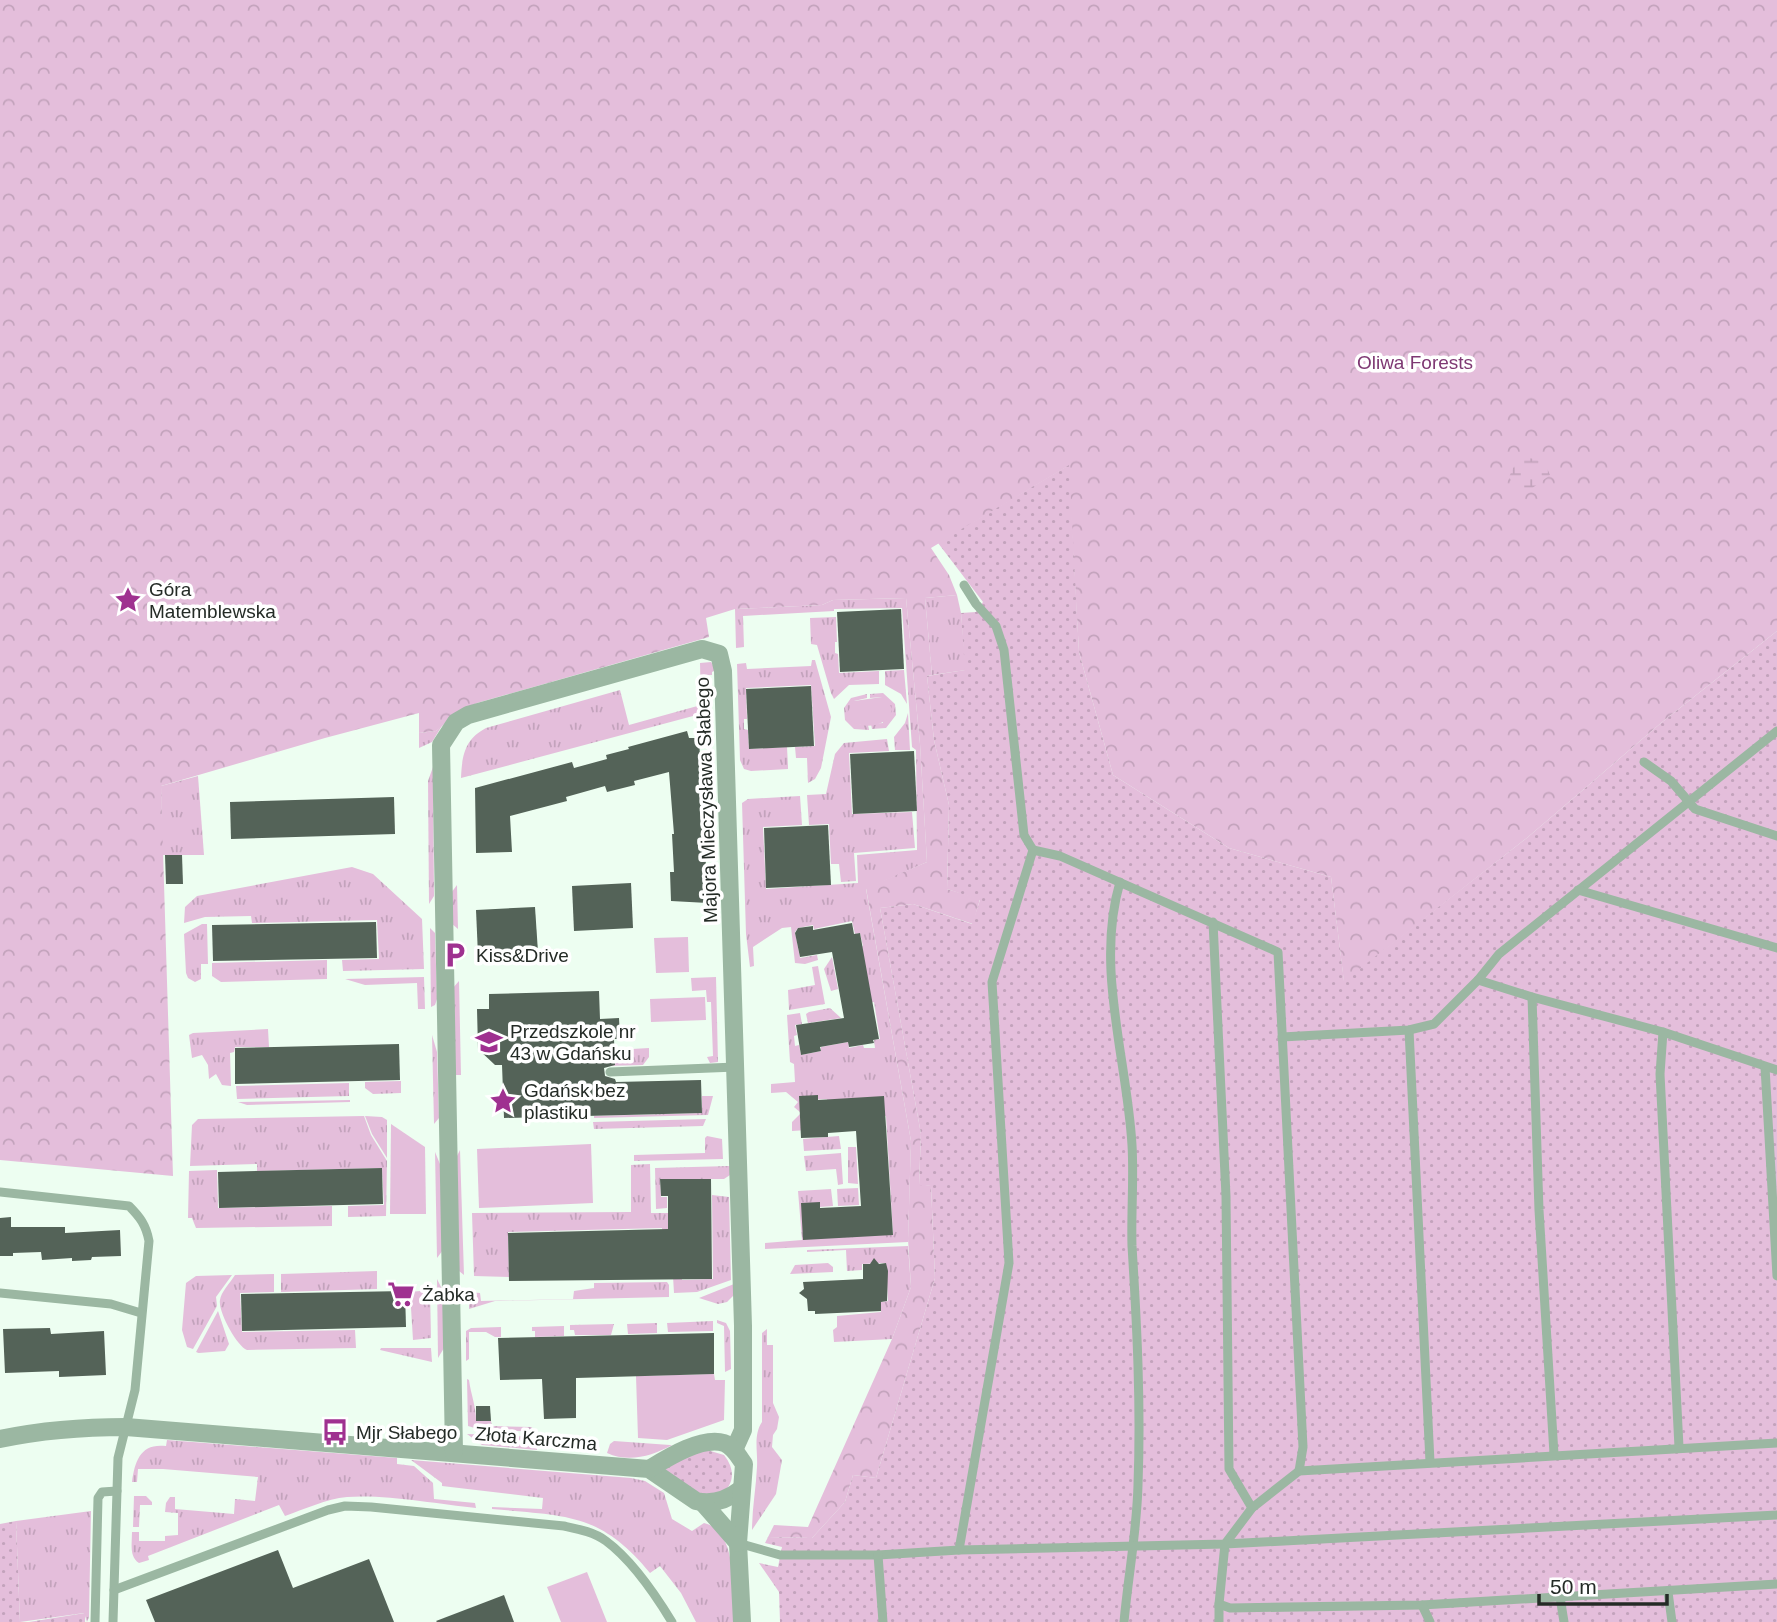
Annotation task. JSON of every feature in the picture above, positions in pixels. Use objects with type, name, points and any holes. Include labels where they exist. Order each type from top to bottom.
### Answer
[{"type":"street","name":"Majora Mieczysława Słabego","points":[[454,1452],[441,745],[456,722],[472,713],[702,649],[712,650],[721,657],[736,1067],[744,1418],[743,1430],[734,1450]]},
{"type":"street","name":"Złota Karczma","points":[[0,1439],[54,1429],[126,1427],[649,1469],[696,1501],[704,1503]]},
{"type":"street","points":[[649,1469],[681,1450],[724,1443],[734,1450],[744,1464],[738,1543],[742,1622]]},
{"type":"street","points":[[704,1503],[724,1500],[740,1490]]},
{"type":"street","points":[[704,1503],[738,1543]]},
{"type":"lane","points":[[964,585],[976,604],[996,626],[1004,650],[1024,835],[1033,850],[1060,856],[1278,952],[1303,1447],[1299,1471]]},
{"type":"lane","points":[[1282,1037],[1409,1030],[1434,1024],[1499,954],[1777,731]]},
{"type":"lane","points":[[1644,762],[1671,781],[1695,809],[1777,836]]},
{"type":"lane","points":[[959,1550],[1009,1263],[992,982],[1033,850]]},
{"type":"lane","points":[[1120,882],[1112,908],[1112,983],[1132,1144],[1132,1243],[1138,1323],[1138,1487],[1124,1622]]},
{"type":"lane","points":[[1578,890],[1777,948]]},
{"type":"lane","points":[[1213,922],[1226,1196],[1229,1469],[1252,1508]]},
{"type":"lane","points":[[1478,979],[1532,998],[1663,1032],[1777,1070]]},
{"type":"lane","points":[[1532,998],[1539,1210],[1555,1454]]},
{"type":"lane","points":[[1409,1030],[1430,1462]]},
{"type":"lane","points":[[1663,1032],[1660,1074],[1679,1447]]},
{"type":"lane","points":[[610,1072],[736,1067]]},
{"type":"lane","points":[[1765,1067],[1777,1276]]},
{"type":"lane","points":[[0,1192],[129,1206],[141,1219],[149,1241],[135,1390],[118,1458],[113,1622]]},
{"type":"lane","points":[[0,1293],[111,1304],[141,1313]]},
{"type":"lane","points":[[1219,1622],[1225,1544],[1252,1508],[1299,1471],[1777,1443]]},
{"type":"lane","points":[[94,1622],[98,1498],[102,1492],[117,1491]]},
{"type":"lane","points":[[114,1590],[328,1510],[371,1507],[564,1526],[588,1532],[605,1540],[626,1560],[672,1622]]},
{"type":"lane","points":[[738,1543],[780,1555],[878,1555],[959,1550],[1225,1544],[1777,1515]]},
{"type":"lane","points":[[878,1555],[883,1622]]},
{"type":"lane","points":[[1219,1604],[1230,1608],[1422,1605],[1777,1584]]},
{"type":"lane","points":[[1668,1592],[1672,1622]]},
{"type":"lane","points":[[1560,1597],[1564,1622]]},
{"type":"lane","points":[[1422,1605],[1430,1622]]},
{"type":"green space","name":"Oliwa Forests","points":[[0,0],[1777,0],[1777,631],[1661,723],[1528,837],[1344,982],[1331,877],[1229,848],[1113,775],[1079,652],[1068,466],[931,548],[949,575],[957,595],[925,598],[932,675],[927,676],[934,740],[949,805],[947,889],[980,899],[973,924],[913,904],[880,908],[921,1134],[919,1184],[931,1186],[935,1278],[876,1478],[853,1475],[845,1502],[812,1538],[768,1537],[774,1525],[808,1527],[892,1339],[911,1287],[908,1239],[911,1141],[866,888],[927,862],[920,744],[906,598],[833,600],[822,605],[735,609],[706,618],[709,637],[477,703],[459,712],[436,731],[419,733],[419,713],[161,786],[173,1176],[0,1160]]},
{"type":"green space","points":[[1527,458],[1541,462],[1550,475],[1531,489],[1515,487],[1509,477],[1515,464]]},
{"type":"green space","points":[[1069,465],[1079,652],[1113,775],[1229,848],[1331,877],[1344,981],[1528,837],[1661,723],[1777,631],[1777,1622],[780,1622],[779,1592],[759,1563],[778,1567],[782,1547],[765,1543],[768,1537],[812,1538],[845,1502],[853,1475],[876,1478],[935,1278],[931,1186],[919,1185],[921,1134],[880,908],[913,904],[972,924],[980,900],[947,889],[949,805],[934,740],[927,676],[965,670],[961,613],[976,612],[983,602],[938,543]]},
{"type":"green space","points":[[957,595],[966,670],[932,675],[925,598]]},
{"type":"green space","points":[[906,598],[920,744],[927,862],[866,889],[911,1141],[908,1242],[765,1249],[765,1243],[802,1240],[798,1191],[831,1189],[833,1206],[807,1208],[893,1234],[886,1116],[828,1105],[827,1099],[806,1100],[807,1130],[792,1131],[792,1122],[801,1113],[794,1107],[798,1102],[786,1092],[771,1093],[771,1084],[795,1082],[794,1064],[790,1062],[787,1015],[800,1013],[802,1024],[795,1025],[797,1035],[794,1036],[795,1046],[799,1045],[801,1055],[821,1051],[821,1047],[848,1042],[849,1048],[863,1045],[864,1048],[875,1048],[874,1040],[880,1039],[874,1002],[867,1003],[857,948],[863,946],[860,933],[855,934],[852,921],[814,929],[813,925],[798,928],[795,932],[800,958],[817,955],[818,960],[805,964],[795,963],[791,927],[782,928],[753,947],[754,966],[750,967],[746,934],[742,803],[748,799],[800,796],[802,825],[763,827],[766,889],[858,883],[857,855],[917,850],[916,750],[912,747],[902,608],[834,609],[743,616],[744,647],[736,648],[735,609],[822,605],[833,600]]},
{"type":"green space","points":[[836,617],[835,653],[838,654],[839,673],[879,671],[879,684],[849,685],[834,699],[817,645],[811,644],[810,618]]},
{"type":"green space","points":[[812,660],[815,660],[831,717],[821,768],[815,779],[808,783],[807,758],[796,758],[795,747],[815,746],[811,685],[746,688],[747,719],[744,719],[744,729],[748,730],[749,749],[787,747],[788,769],[744,769],[740,760],[737,664],[746,663],[747,669],[811,666]]},
{"type":"green space","points":[[711,662],[716,670],[712,675],[707,675],[708,712],[461,778],[466,748],[473,737],[486,728],[620,690],[629,725],[701,705],[700,663]]},
{"type":"green space","points":[[904,670],[907,704],[901,694],[885,685],[885,671]]},
{"type":"green space","points":[[883,693],[895,704],[896,715],[886,728],[872,729],[871,724],[883,723],[882,697],[870,698],[870,694]]},
{"type":"green space","points":[[867,694],[867,698],[854,701],[860,725],[868,725],[869,730],[854,729],[845,720],[844,708],[851,698]]},
{"type":"green space","points":[[882,697],[887,699],[892,709],[886,720],[870,726],[852,722],[847,713],[854,701]]},
{"type":"green space","points":[[908,713],[910,750],[895,750],[894,737],[905,723]]},
{"type":"green space","points":[[443,724],[432,742],[419,748],[419,733],[436,731]]},
{"type":"green space","points":[[887,739],[889,751],[849,753],[852,814],[912,812],[915,848],[854,853],[856,881],[841,882],[839,864],[831,864],[829,824],[809,825],[807,795],[826,794],[835,754],[844,743]]},
{"type":"green space","points":[[433,767],[434,896],[429,904],[428,781]]},
{"type":"green space","points":[[198,776],[204,855],[162,855],[161,786]]},
{"type":"green space","points":[[352,867],[373,874],[422,919],[424,969],[343,971],[342,960],[379,959],[377,920],[252,923],[251,916],[205,917],[184,923],[185,907],[197,896]]},
{"type":"green space","points":[[457,885],[458,929],[451,923],[451,893]]},
{"type":"green space","points":[[207,924],[208,964],[201,964],[201,979],[195,982],[188,978],[186,973],[184,934]]},
{"type":"green space","points":[[430,928],[435,933],[437,999],[431,1007]]},
{"type":"green space","points":[[688,937],[689,972],[656,973],[654,938]]},
{"type":"green space","points":[[832,957],[838,989],[831,991],[824,969]]},
{"type":"green space","points":[[327,960],[327,979],[221,982],[212,976],[212,963]]},
{"type":"green space","points":[[818,966],[825,1004],[789,1010],[788,990],[815,985],[812,967]]},
{"type":"green space","points":[[424,977],[425,1009],[418,1009],[417,983],[365,985],[345,979]]},
{"type":"green space","points":[[716,977],[718,1062],[710,1063],[707,1057],[713,1056],[711,1002],[707,1002],[706,990],[692,991],[691,978]]},
{"type":"green space","points":[[459,981],[461,1075],[455,1075],[452,989]]},
{"type":"green space","points":[[705,997],[706,1020],[651,1022],[650,999]]},
{"type":"green space","points":[[830,1008],[841,1018],[808,1023],[806,1014]]},
{"type":"green space","points":[[268,1029],[269,1047],[235,1047],[234,1052],[230,1053],[231,1086],[222,1085],[216,1074],[209,1079],[208,1065],[202,1055],[192,1058],[189,1035],[193,1033]]},
{"type":"green space","points":[[432,1035],[437,1052],[439,1118],[434,1124]]},
{"type":"green space","points":[[649,1048],[649,1057],[643,1065],[604,1066],[604,1063],[625,1060],[632,1049]]},
{"type":"green space","points":[[401,1081],[401,1093],[373,1094],[365,1088],[365,1082]]},
{"type":"green space","points":[[349,1083],[349,1096],[237,1099],[236,1086]]},
{"type":"green space","points":[[702,1096],[713,1096],[708,1115],[594,1118],[702,1113]]},
{"type":"green space","points":[[350,1100],[247,1105],[238,1102]]},
{"type":"green space","points":[[364,1116],[371,1135],[387,1161],[386,1216],[348,1217],[348,1206],[384,1205],[382,1168],[257,1171],[257,1164],[190,1166],[192,1125],[198,1119]]},
{"type":"green space","points":[[365,1116],[387,1120],[387,1158],[372,1134]]},
{"type":"green space","points":[[706,1119],[703,1126],[594,1129],[593,1122]]},
{"type":"green space","points":[[391,1124],[425,1147],[426,1214],[390,1214]]},
{"type":"green space","points":[[707,1136],[722,1139],[723,1159],[634,1161],[634,1155],[705,1153]]},
{"type":"green space","points":[[839,1136],[841,1149],[804,1151],[803,1139]]},
{"type":"green space","points":[[591,1144],[593,1203],[479,1208],[477,1149]]},
{"type":"green space","points":[[848,1147],[856,1147],[858,1184],[848,1183]]},
{"type":"green space","points":[[460,1150],[464,1275],[459,1271],[457,1156]]},
{"type":"green space","points":[[435,1152],[440,1164],[443,1250],[437,1258]]},
{"type":"green space","points":[[841,1153],[843,1184],[838,1185],[836,1169],[806,1171],[804,1156]]},
{"type":"green space","points":[[650,1164],[651,1213],[668,1213],[668,1251],[663,1251],[662,1228],[508,1232],[509,1277],[474,1276],[472,1213],[631,1212],[631,1165]]},
{"type":"green space","points":[[730,1166],[730,1175],[724,1179],[660,1179],[661,1197],[667,1197],[667,1208],[656,1209],[655,1168]]},
{"type":"green space","points":[[217,1170],[218,1208],[332,1206],[332,1226],[196,1228],[192,1218],[188,1218],[189,1171]]},
{"type":"green space","points":[[858,1188],[859,1205],[838,1206],[837,1189]]},
{"type":"green space","points":[[712,1195],[729,1197],[731,1280],[697,1292],[674,1293],[672,1259],[681,1259],[682,1280],[713,1279]]},
{"type":"green space","points":[[908,1246],[911,1287],[892,1339],[834,1342],[833,1330],[837,1327],[837,1316],[881,1312],[881,1302],[888,1301],[886,1263],[862,1264],[862,1270],[847,1271],[846,1250],[807,1250]]},
{"type":"green space","points":[[828,1263],[833,1267],[833,1272],[790,1274],[795,1265]]},
{"type":"green space","points":[[377,1271],[377,1289],[281,1292],[281,1274]]},
{"type":"green space","points":[[274,1274],[274,1292],[240,1293],[242,1332],[355,1330],[356,1348],[247,1350],[243,1347],[225,1320],[220,1305],[221,1297],[235,1275]]},
{"type":"green space","points":[[232,1275],[216,1297],[217,1306],[193,1349],[187,1347],[182,1330],[186,1283],[196,1276]]},
{"type":"green space","points":[[437,1279],[443,1291],[444,1348],[438,1358]]},
{"type":"green space","points":[[667,1282],[669,1297],[495,1301],[469,1309],[469,1292],[480,1293],[481,1301],[573,1299],[574,1291],[594,1288],[594,1283]]},
{"type":"green space","points":[[734,1284],[734,1295],[727,1302],[718,1304],[699,1298]]},
{"type":"green space","points":[[430,1290],[431,1338],[413,1340],[410,1292]]},
{"type":"green space","points":[[218,1311],[229,1344],[225,1351],[196,1352]]},
{"type":"green space","points":[[717,1320],[726,1323],[730,1331],[731,1369],[725,1372],[724,1326],[717,1323]]},
{"type":"green space","points":[[713,1321],[713,1331],[668,1332],[667,1323]]},
{"type":"green space","points":[[657,1323],[657,1333],[628,1334],[627,1324]]},
{"type":"green space","points":[[614,1324],[611,1335],[575,1335],[574,1330],[570,1330],[570,1325]]},
{"type":"green space","points":[[564,1326],[564,1336],[535,1337],[535,1331],[532,1331],[532,1327]]},
{"type":"green space","points":[[501,1327],[501,1337],[486,1332],[469,1332],[469,1359],[466,1361],[466,1331],[471,1328]]},
{"type":"green space","points":[[767,1329],[767,1345],[773,1345],[773,1403],[779,1417],[772,1447],[782,1460],[776,1494],[752,1530],[757,1438],[762,1422],[762,1333]]},
{"type":"green space","points":[[431,1348],[432,1362],[380,1350]]},
{"type":"green space","points":[[714,1374],[715,1380],[725,1380],[724,1420],[667,1440],[638,1438],[636,1376]]},
{"type":"green space","points":[[467,1379],[476,1421],[491,1421],[492,1426],[531,1427],[538,1432],[478,1429],[468,1426]]},
{"type":"green space","points":[[467,1434],[537,1437],[537,1450],[482,1445]]},
{"type":"green space","points":[[167,1440],[397,1458],[397,1464],[414,1466],[433,1483],[434,1499],[475,1503],[476,1508],[362,1496],[323,1502],[285,1516],[279,1505],[148,1556],[149,1560],[139,1563],[132,1553],[132,1532],[139,1532],[139,1541],[165,1541],[165,1536],[178,1535],[178,1513],[165,1512],[170,1497],[175,1497],[175,1509],[234,1514],[235,1499],[255,1501],[258,1477],[138,1469],[137,1482],[132,1482],[137,1460],[145,1450],[166,1446]]},
{"type":"green space","points":[[614,1441],[672,1445],[648,1455],[624,1458],[607,1453]]},
{"type":"green space","points":[[707,1450],[724,1455],[732,1471],[729,1486],[721,1494],[694,1494],[663,1468],[686,1456]]},
{"type":"green space","points":[[411,1460],[645,1481],[664,1493],[672,1519],[692,1531],[704,1523],[715,1528],[723,1538],[733,1580],[734,1622],[696,1622],[681,1593],[660,1566],[650,1573],[632,1553],[597,1528],[561,1516],[492,1509],[542,1509],[543,1498],[442,1486],[442,1483]]},
{"type":"green space","points":[[134,1496],[146,1496],[152,1502],[152,1505],[140,1505],[139,1527],[133,1527]]},
{"type":"green space","points":[[91,1511],[87,1622],[84,1613],[20,1622],[16,1521]]},
{"type":"green space","points":[[16,1521],[20,1622],[0,1622],[0,1524]]},
{"type":"green space","points":[[587,1572],[607,1622],[561,1622],[547,1587]]},
{"type":"green space","points":[[85,1613],[85,1622],[29,1622]]},
{"type":"building","points":[[901,609],[904,669],[840,672],[837,612]]},
{"type":"building","points":[[811,686],[814,746],[749,749],[746,689]]},
{"type":"building","points":[[687,731],[689,738],[699,738],[708,903],[671,901],[670,872],[674,872],[674,834],[669,772],[634,781],[635,785],[607,792],[605,786],[566,797],[567,801],[510,816],[512,852],[476,853],[475,788],[572,762],[574,768],[607,759],[606,755],[629,749],[628,747]]},
{"type":"building","points":[[914,751],[917,811],[853,814],[850,754]]},
{"type":"building","points":[[394,797],[395,834],[231,839],[230,802]]},
{"type":"building","points":[[828,825],[831,885],[766,888],[764,828]]},
{"type":"building","points":[[165,855],[182,855],[183,884],[166,884]]},
{"type":"building","points":[[631,883],[633,928],[574,931],[572,886]]},
{"type":"building","points":[[535,907],[538,952],[478,955],[476,910]]},
{"type":"building","points":[[376,922],[377,958],[213,961],[212,925]]},
{"type":"building","points":[[852,923],[854,934],[860,933],[879,1039],[873,1040],[874,1043],[849,1047],[848,1042],[820,1047],[821,1051],[801,1055],[796,1025],[844,1018],[832,952],[800,957],[795,933],[798,928],[813,926],[813,930]]},
{"type":"building","points":[[599,991],[600,1019],[619,1018],[620,1039],[614,1039],[615,1065],[604,1068],[605,1076],[615,1079],[616,1082],[701,1080],[702,1113],[504,1118],[502,1065],[495,1065],[478,1049],[477,1009],[489,1009],[489,994]]},
{"type":"building","points":[[399,1044],[400,1080],[235,1084],[235,1048]]},
{"type":"building","points":[[818,1095],[818,1100],[884,1096],[893,1235],[803,1240],[801,1203],[820,1202],[820,1208],[861,1206],[856,1131],[828,1133],[828,1137],[801,1138],[799,1096]]},
{"type":"building","points":[[382,1168],[383,1204],[219,1208],[218,1172]]},
{"type":"building","points":[[660,1179],[711,1179],[712,1279],[509,1281],[508,1233],[668,1229],[668,1196],[661,1196]]},
{"type":"building","points":[[11,1217],[11,1227],[65,1227],[65,1233],[120,1230],[121,1256],[72,1261],[72,1258],[42,1260],[41,1252],[0,1256],[0,1218]]},
{"type":"building","points":[[874,1258],[879,1264],[886,1263],[888,1271],[887,1301],[881,1302],[881,1311],[815,1314],[815,1311],[808,1311],[807,1299],[799,1293],[804,1289],[803,1282],[863,1279],[863,1264],[870,1264]]},
{"type":"building","points":[[405,1291],[406,1327],[242,1331],[241,1294]]},
{"type":"building","points":[[50,1328],[51,1334],[104,1331],[106,1375],[59,1377],[59,1371],[5,1373],[3,1329]]},
{"type":"building","points":[[714,1333],[714,1374],[576,1378],[576,1418],[544,1419],[542,1379],[500,1380],[498,1338]]},
{"type":"building","points":[[476,1406],[490,1406],[491,1421],[476,1421]]},
{"type":"building","points":[[278,1550],[293,1588],[369,1559],[394,1622],[155,1622],[146,1600]]},
{"type":"building","points":[[504,1595],[514,1622],[436,1621]]},
{"type":"place","name":"Góra Matemblewska","points":[[128,600]]},
{"type":"place","name":"Kiss&Drive","points":[[455,955]]},
{"type":"place","name":"Przedszkole nr 43 w Gdańsku","points":[[489,1042]]},
{"type":"place","name":"Gdańsk bez plastiku","points":[[503,1101]]},
{"type":"place","name":"Żabka","points":[[401,1294]]},
{"type":"place","name":"Mjr Słabego","points":[[335,1432]]}]
